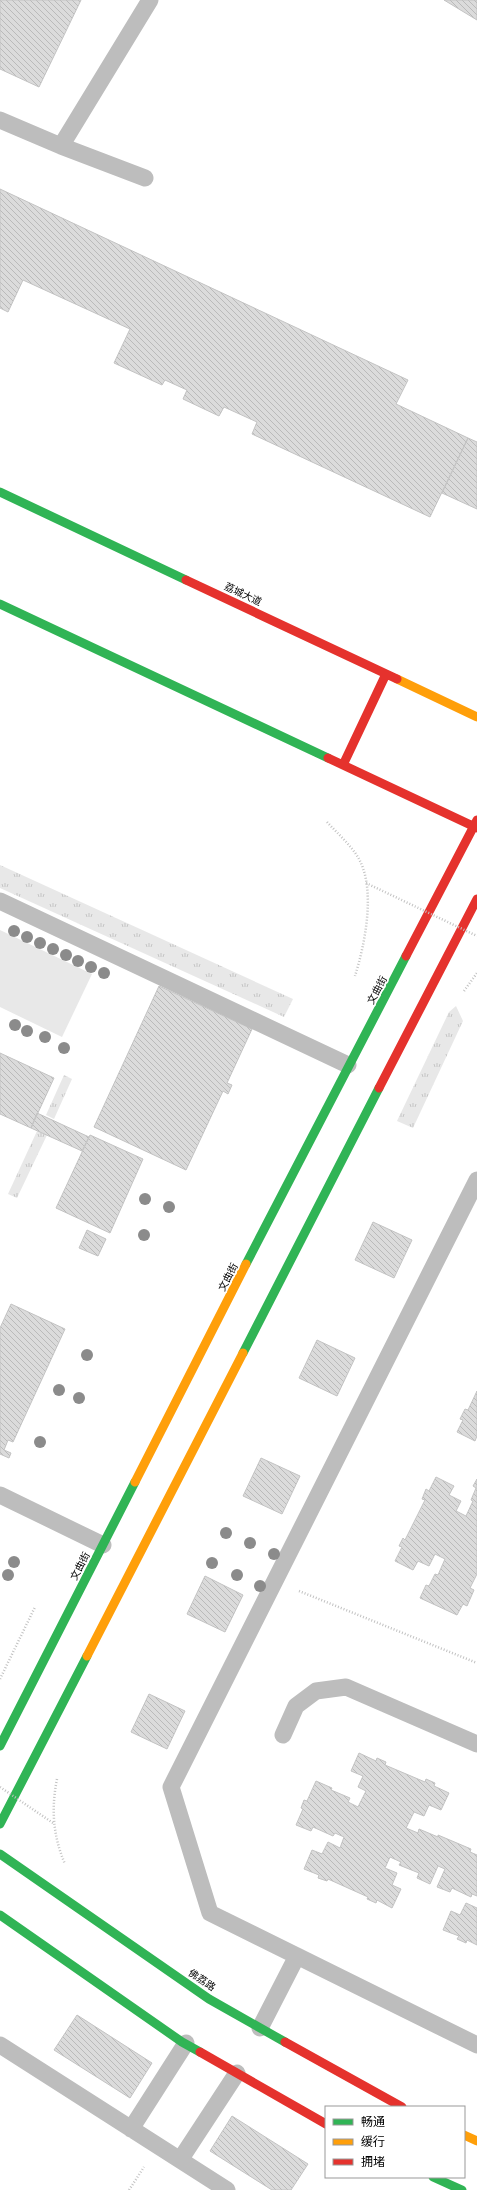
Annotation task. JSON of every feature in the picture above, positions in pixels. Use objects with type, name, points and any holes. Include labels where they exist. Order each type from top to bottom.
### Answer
[{"type":"main road","name":"荔城大道","points":[[0,492],[477,717]]},
{"type":"main road","points":[[0,604],[343,765],[476,825]]},
{"type":"main road","points":[[343,765],[386,674]]},
{"type":"main road","name":"文曲街","points":[[0,1746],[348,1065],[476,825]]},
{"type":"main road","points":[[0,1824],[477,899]]},
{"type":"main road","name":"佛荔路","points":[[0,1854],[209,1999],[400,2106]]},
{"type":"main road","points":[[0,1915],[186,2043],[325,2123]]},
{"type":"main road","points":[[465,2136],[477,2142]]},
{"type":"main road","points":[[435,2178],[461,2190]]},
{"type":"lane","points":[[61,146],[150,0]]},
{"type":"lane","points":[[0,120],[61,146],[145,178]]},
{"type":"lane","points":[[0,901],[348,1065]]},
{"type":"lane","points":[[477,1180],[171,1787],[210,1913],[477,2045]]},
{"type":"lane","points":[[0,1495],[103,1545]]},
{"type":"lane","points":[[283,1736],[296,1706],[316,1691],[346,1687],[477,1744]]},
{"type":"lane","points":[[260,2028],[297,1956]]},
{"type":"lane","points":[[131,2129],[186,2043]]},
{"type":"lane","points":[[0,2045],[227,2190]]},
{"type":"lane","points":[[180,2160],[236,2073]]},
{"type":"path","points":[[327,822],[359,859],[364,871],[366,883],[367,921],[363,948],[355,976]]},
{"type":"path","points":[[366,883],[477,936]]},
{"type":"path","points":[[462,994],[477,974]]},
{"type":"path","points":[[296,1590],[477,1663]]},
{"type":"path","points":[[0,1679],[35,1607]]},
{"type":"path","points":[[58,1772],[53,1798],[54,1824],[58,1849],[66,1867]]},
{"type":"path","points":[[0,1787],[54,1824]]},
{"type":"green space","points":[[0,865],[293,999],[284,1017],[0,888]]},
{"type":"green space","points":[[0,930],[92,974],[62,1037],[0,1007]]},
{"type":"green space","points":[[456,1006],[463,1021],[413,1128],[397,1121],[449,1012]]},
{"type":"green space","points":[[64,1075],[72,1079],[54,1119],[46,1115]]},
{"type":"green space","points":[[37,1131],[47,1135],[17,1198],[8,1194]]},
{"type":"building","points":[[0,0],[81,0],[39,87],[0,69]]},
{"type":"building","points":[[444,0],[477,0],[477,20]]},
{"type":"building","points":[[0,189],[408,380],[396,404],[468,438],[430,517],[252,434],[257,422],[224,407],[219,416],[183,399],[187,390],[165,380],[162,385],[114,363],[130,329],[23,280],[8,312],[0,308]]},
{"type":"building","points":[[468,438],[477,442],[477,509],[442,493]]},
{"type":"building","points":[[159,986],[252,1029],[227,1083],[232,1085],[228,1094],[223,1091],[186,1170],[94,1127]]},
{"type":"building","points":[[0,1053],[54,1078],[31,1128],[0,1114]]},
{"type":"building","points":[[37,1113],[89,1137],[82,1151],[31,1128]]},
{"type":"building","points":[[90,1135],[143,1159],[110,1233],[56,1208]]},
{"type":"building","points":[[373,1222],[412,1240],[394,1278],[355,1260]]},
{"type":"building","points":[[87,1230],[106,1239],[98,1256],[79,1248]]},
{"type":"building","points":[[11,1304],[65,1329],[13,1442],[8,1440],[4,1450],[11,1453],[9,1458],[0,1454],[0,1328]]},
{"type":"building","points":[[317,1340],[355,1358],[337,1396],[299,1378]]},
{"type":"building","points":[[477,1391],[477,1436],[475,1441],[457,1432],[463,1420],[460,1419],[465,1409],[468,1410]]},
{"type":"building","points":[[261,1458],[300,1476],[282,1514],[243,1496]]},
{"type":"building","points":[[436,1477],[454,1486],[449,1495],[461,1501],[456,1511],[466,1516],[473,1501],[471,1500],[476,1488],[473,1486],[477,1479],[477,1574],[470,1588],[474,1590],[467,1606],[463,1604],[457,1615],[420,1598],[426,1585],[429,1586],[435,1574],[438,1575],[445,1559],[435,1554],[429,1566],[418,1561],[413,1570],[395,1561],[402,1547],[399,1546],[403,1538],[405,1540],[425,1500],[422,1499],[426,1489],[429,1491]]},
{"type":"building","points":[[205,1576],[243,1595],[225,1632],[187,1614]]},
{"type":"building","points":[[149,1694],[185,1711],[167,1749],[131,1732]]},
{"type":"building","points":[[359,1753],[376,1761],[377,1758],[386,1762],[385,1765],[425,1782],[426,1779],[435,1783],[434,1786],[449,1793],[441,1810],[429,1805],[424,1816],[414,1812],[406,1828],[418,1833],[419,1829],[438,1837],[438,1835],[471,1849],[470,1852],[477,1855],[477,1896],[472,1894],[471,1897],[452,1888],[450,1892],[437,1887],[445,1869],[438,1866],[430,1884],[417,1878],[419,1873],[399,1865],[401,1862],[390,1857],[385,1868],[397,1873],[392,1885],[401,1889],[392,1908],[377,1900],[376,1903],[367,1899],[368,1897],[328,1879],[327,1881],[318,1878],[319,1875],[304,1869],[312,1850],[322,1854],[328,1842],[340,1848],[344,1837],[335,1833],[333,1836],[313,1827],[311,1831],[296,1825],[303,1809],[301,1808],[304,1800],[307,1801],[316,1781],[332,1788],[331,1790],[350,1798],[348,1802],[358,1807],[366,1791],[358,1787],[363,1776],[351,1771]]},
{"type":"building","points":[[466,1903],[477,1908],[477,1945],[467,1940],[466,1943],[457,1939],[459,1936],[443,1930],[451,1911],[460,1915]]},
{"type":"building","points":[[77,2015],[152,2063],[130,2098],[54,2050]]},
{"type":"building","points":[[232,2116],[308,2164],[291,2190],[272,2190],[210,2151]]},
{"type":"traffic: fast","points":[[0,492],[186,580]]},
{"type":"traffic: fast","points":[[0,604],[328,758]]},
{"type":"traffic: fast","points":[[246,1264],[406,956]]},
{"type":"traffic: fast","points":[[243,1353],[379,1088]]},
{"type":"traffic: fast","points":[[0,1746],[135,1482]]},
{"type":"traffic: fast","points":[[0,1824],[87,1656]]},
{"type":"traffic: fast","points":[[0,1854],[209,1999],[285,2042]]},
{"type":"traffic: fast","points":[[0,1915],[182,2042],[200,2052]]},
{"type":"traffic: fast","points":[[435,2178],[462,2190]]},
{"type":"traffic: slow","points":[[397,679],[477,717]]},
{"type":"traffic: slow","points":[[135,1482],[246,1264]]},
{"type":"traffic: slow","points":[[87,1656],[243,1353]]},
{"type":"traffic: slow","points":[[465,2135],[477,2141]]},
{"type":"traffic: jam","points":[[186,580],[397,679]]},
{"type":"traffic: jam","points":[[343,765],[386,674]]},
{"type":"traffic: jam","points":[[328,758],[477,828]]},
{"type":"traffic: jam","points":[[406,956],[477,820]]},
{"type":"traffic: jam","points":[[379,1088],[477,899]]},
{"type":"traffic: jam","points":[[285,2042],[400,2106]]},
{"type":"traffic: jam","points":[[200,2052],[325,2123]]}]
